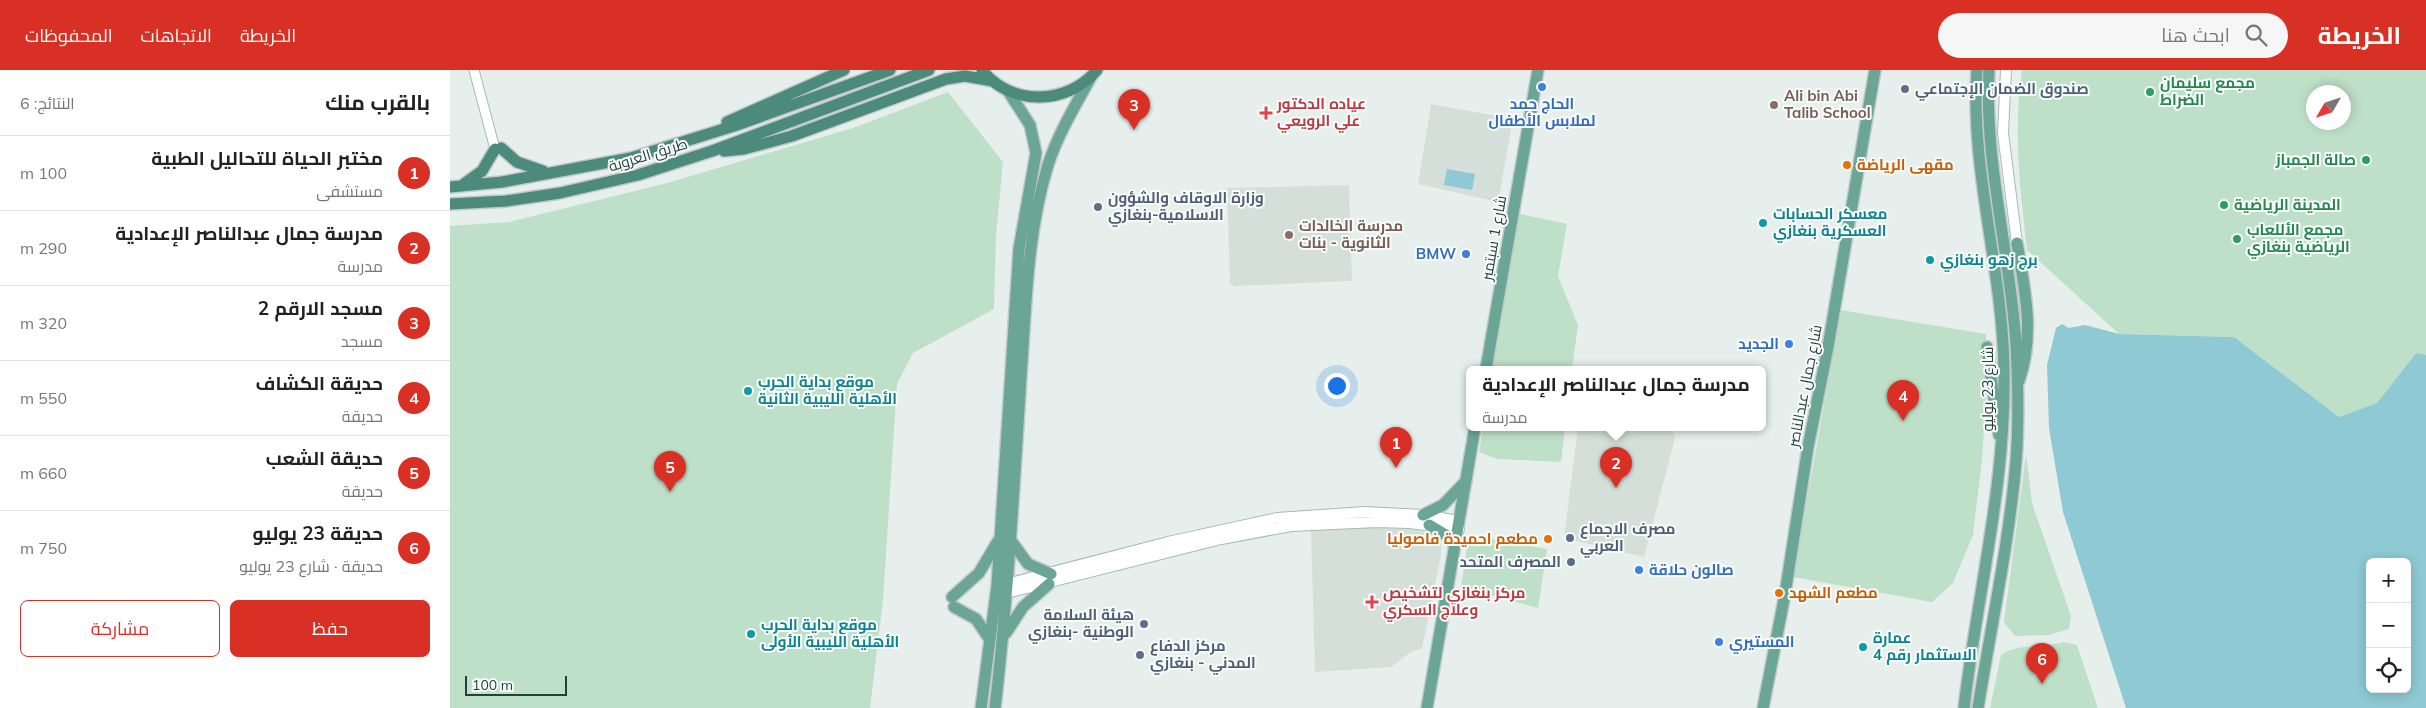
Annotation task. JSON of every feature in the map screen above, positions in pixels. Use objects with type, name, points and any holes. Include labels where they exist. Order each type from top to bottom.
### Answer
[{"type":"highway","points":[[702,136],[732,119],[844,70]]},
{"type":"highway","name":"طريق العروبة","points":[[456,186],[502,182],[631,158],[702,136],[890,70]]},
{"type":"highway","name":"طريق العروبة","points":[[450,204],[506,201],[560,193],[638,174],[712,151],[929,70]]},
{"type":"highway","points":[[982,70],[993,81],[1022,96],[1052,97],[1080,86],[1094,74]]},
{"type":"highway","points":[[712,151],[744,149],[792,136],[946,79],[965,76],[993,81]]},
{"type":"highway","points":[[456,186],[482,171],[498,148],[526,167],[542,171],[557,171]]},
{"type":"main road","name":"شارع 1 سبتمبر","points":[[1487,366],[1538,70]]},
{"type":"main road","name":"شارع جمال عبدالناصر","points":[[1763,708],[1785,594],[1808,447],[1826,357],[1875,70]]},
{"type":"main road","name":"شارع 23 يوليو","points":[[1964,708],[1992,533],[2002,449],[2004,368],[1999,292],[1980,174],[1975,114],[1977,70]]},
{"type":"main road","name":"شارع 23 يوليو","points":[[1978,708],[2016,460],[2017,387],[2011,286],[1992,171],[1989,130],[1989,70]]},
{"type":"main road","points":[[2006,70],[2002,133],[2027,308],[2028,339],[2024,365],[2017,387]]},
{"type":"main road","points":[[981,708],[990,640],[1012,542],[1029,266],[1040,197],[1057,140],[1094,74]]},
{"type":"main road","points":[[996,708],[1003,636],[1000,537],[1019,249],[1036,153],[1030,125],[1008,90]]},
{"type":"main road","points":[[1987,347],[1996,422],[2002,449]]},
{"type":"main road","points":[[1427,708],[1456,548],[1474,431]]},
{"type":"main road","points":[[1426,520],[1466,481]]},
{"type":"main road","points":[[1002,590],[1050,579],[1168,542],[1277,518],[1365,512],[1459,525]]},
{"type":"main road","points":[[1426,520],[1449,537],[1456,548]]},
{"type":"main road","points":[[990,640],[976,619],[953,602],[979,573],[1000,537]]},
{"type":"main road","points":[[1012,542],[1028,564],[1050,579]]},
{"type":"main road","points":[[1003,636],[1023,608],[1050,579]]},
{"type":"street","points":[[474,70],[498,148]]},
{"type":"street","points":[[478,70],[498,148]]},
{"type":"shaded area","points":[[1431,104],[1513,119],[1498,202],[1418,184]]},
{"type":"shaded area","name":"مدرسة الخالدات الثانوية - بنات","points":[[1349,185],[1352,281],[1234,286],[1230,284],[1227,188]]},
{"type":"shaded area","points":[[1577,431],[1672,431],[1675,438],[1644,557],[1564,538]]},
{"type":"shaded area","name":"مركز بنغازي لتشخيص وعلاج السكري","points":[[1382,524],[1435,533],[1441,541],[1441,555],[1422,649],[1412,651],[1391,667],[1315,672],[1311,531]]},
{"type":"green space","name":"المدينة الرياضية","points":[[2022,70],[2426,70],[2426,355],[2416,353],[2377,403],[2339,417],[2234,337],[2119,334],[2027,250],[2019,160],[2018,115]]},
{"type":"green space","points":[[948,92],[1003,162],[996,235],[994,309],[913,353],[897,384],[883,600],[870,708],[450,708],[450,226],[509,222],[671,182],[856,127]]},
{"type":"green space","points":[[1516,213],[1567,224],[1558,276],[1578,325],[1572,366],[1492,366]]},
{"type":"green space","points":[[1841,310],[1986,334],[1987,382],[1982,460],[1973,535],[1953,583],[1932,602],[1793,577]]},
{"type":"green space","points":[[1482,431],[1565,431],[1561,462],[1497,459],[1479,452]]},
{"type":"green space","points":[[2026,454],[2032,503],[2071,616],[2069,629],[2049,635],[2015,636],[2004,622]]},
{"type":"green space","points":[[1469,535],[1547,549],[1538,608],[1461,587]]},
{"type":"green space","points":[[2064,642],[2077,645],[2098,708],[1990,708],[2001,655],[2007,651],[2023,647]]},
{"type":"water","points":[[1447,169],[1475,174],[1472,190],[1444,185]]},
{"type":"water","points":[[2062,324],[2069,328],[2085,325],[2119,334],[2234,337],[2339,417],[2377,403],[2416,353],[2426,355],[2426,708],[2126,708],[2063,512],[2049,428],[2047,365],[2056,328]]},
{"type":"place","name":"الحاج حمد لملابس الأطفال","points":[[1542,87]]},
{"type":"place","name":"صندوق الضمان الإجتماعي","points":[[1905,89]]},
{"type":"place","name":"مجمع سليمان الضراط","points":[[2150,92]]},
{"type":"place","name":"Ali bin Abi Talib School","points":[[1774,105]]},
{"type":"place","name":"عياده الدكتور علي الرويعي","points":[[1266,113]]},
{"type":"place","name":"مسجد الارقم 2","points":[[1134,130]]},
{"type":"place","name":"صالة الجمباز","points":[[2366,160]]},
{"type":"place","name":"مقهى الرياضة","points":[[1847,165]]},
{"type":"place","name":"المدينة الرياضية","points":[[2224,205]]},
{"type":"place","name":"وزارة الاوقاف والشؤون الاسلامية-بنغازي","points":[[1098,207]]},
{"type":"place","name":"معسكر الحسابات العسكرية بنغازي","points":[[1763,223]]},
{"type":"place","name":"مدرسة الخالدات الثانوية - بنات","points":[[1289,235]]},
{"type":"place","name":"مجمع الأللعاب الرياضية بنغازي","points":[[2237,239]]},
{"type":"place","name":"BMW","points":[[1466,254]]},
{"type":"place","name":"برج زهو بنغازي","points":[[1930,260]]},
{"type":"place","name":"الجديد","points":[[1789,344]]},
{"type":"place","name":"موقع بداية الحرب الأهلية الليبية الثانية","points":[[748,391]]},
{"type":"place","name":"حديقة الكشاف","points":[[1903,421]]},
{"type":"place","name":"مختبر الحياة للتحاليل الطبية","points":[[1396,468]]},
{"type":"place","name":"مدرسة جمال عبدالناصر الإعدادية","points":[[1616,488]]},
{"type":"place","name":"حديقة الشعب","points":[[670,492]]},
{"type":"place","name":"مصرف الاجماع العربي","points":[[1570,538]]},
{"type":"place","name":"مطعم احميدة فاصوليا","points":[[1548,539]]},
{"type":"place","name":"المصرف المتحد","points":[[1571,562]]},
{"type":"place","name":"صالون حلاقة","points":[[1639,570]]},
{"type":"place","name":"مطعم الشهد","points":[[1779,593]]},
{"type":"place","name":"مركز بنغازي لتشخيص وعلاج السكري","points":[[1372,602]]},
{"type":"place","name":"هيئة السلامة الوطنية -بنغازي","points":[[1144,624]]},
{"type":"place","name":"موقع بداية الحرب الأهلية الليبية الأولى","points":[[751,634]]},
{"type":"place","name":"المستيري","points":[[1719,642]]},
{"type":"place","name":"عمارة الاستثمار رقم 4","points":[[1863,647]]},
{"type":"place","name":"مركز الدفاع المدني - بنغازي","points":[[1140,655]]},
{"type":"place","name":"حديقة 23 يوليو","points":[[2042,684]]}]
